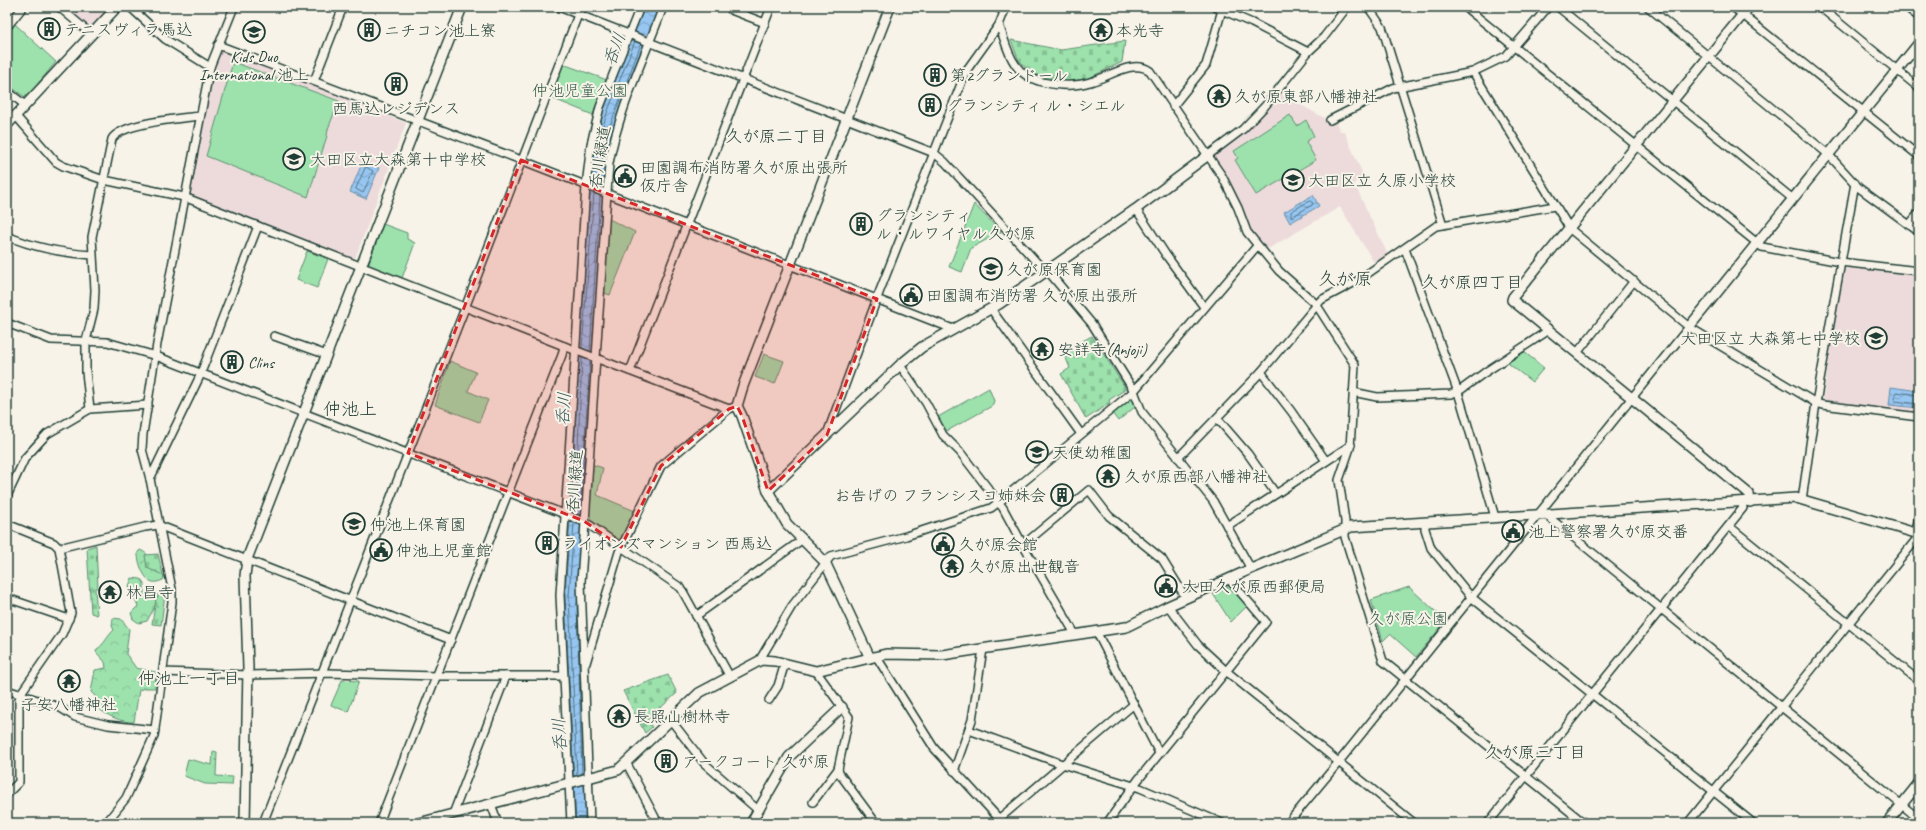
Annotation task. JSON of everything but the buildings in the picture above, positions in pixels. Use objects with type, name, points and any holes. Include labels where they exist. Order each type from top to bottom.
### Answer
[{"type":"street","points":[[7,27],[22,7]]},
{"type":"street","points":[[58,7],[90,34]]},
{"type":"street","points":[[7,125],[90,34],[117,7]]},
{"type":"street","points":[[130,7],[165,39],[210,67]]},
{"type":"street","points":[[106,823],[126,798],[155,730],[172,602],[172,588],[158,525],[150,479],[142,449],[156,356],[184,197],[210,67],[234,7]]},
{"type":"street","points":[[314,81],[343,7]]},
{"type":"street","points":[[245,823],[248,675],[245,576],[247,559],[462,7]]},
{"type":"street","points":[[559,7],[934,153],[945,162],[1041,267],[1047,270],[1092,324],[1134,391],[1142,412],[1213,501],[1251,569]]},
{"type":"street","points":[[263,823],[465,308],[581,7]]},
{"type":"street","points":[[571,823],[571,782],[563,676],[560,595],[591,144],[600,107],[640,7]]},
{"type":"street","name":"呑川緑道","points":[[590,823],[581,582],[606,193],[614,135],[648,42],[663,7]]},
{"type":"street","points":[[630,371],[771,7]]},
{"type":"street","points":[[584,669],[622,547],[662,466],[733,407],[739,397],[890,7]]},
{"type":"street","points":[[768,491],[900,365],[922,347],[991,309],[1136,209],[1244,129],[1265,106],[1308,52],[1324,37],[1345,10],[1336,7]]},
{"type":"street","points":[[1368,7],[1382,27],[1443,224]]},
{"type":"street","points":[[1465,7],[1762,247],[1840,262],[1919,271]]},
{"type":"street","points":[[1330,120],[1393,88],[1400,88],[1473,72],[1506,56],[1548,7]]},
{"type":"street","points":[[1558,7],[1793,199]]},
{"type":"street","points":[[1648,7],[1828,154],[1859,188],[1919,232]]},
{"type":"street","points":[[1733,7],[1862,112],[1919,156]]},
{"type":"street","points":[[1488,823],[1729,526],[1743,508],[1749,494],[1512,300],[1749,7]]},
{"type":"street","points":[[1820,7],[1919,88]]},
{"type":"street","points":[[1906,7],[1919,17]]},
{"type":"street","points":[[827,435],[877,299],[966,71],[999,25],[1003,8]]},
{"type":"street","points":[[1173,106],[1206,65],[1218,9],[1308,52]]},
{"type":"street","points":[[731,10],[765,23]]},
{"type":"street","points":[[999,25],[1014,64],[1028,77],[1062,86],[1090,82],[1131,67],[1143,66],[1150,71],[1222,176],[1238,208],[1247,232],[1279,271],[1316,304],[1354,365],[1351,445],[1339,480],[1345,537],[1383,661],[1584,823]]},
{"type":"street","points":[[1288,823],[1471,597],[1541,514],[1632,398],[1919,43]]},
{"type":"street","points":[[218,45],[418,120],[953,329]]},
{"type":"street","points":[[1473,72],[1570,229],[1689,327],[1816,403],[1919,417]]},
{"type":"street","points":[[7,91],[25,105]]},
{"type":"street","points":[[16,115],[59,164],[104,180],[184,197],[576,351],[733,407],[742,416],[768,491],[787,524],[825,562],[873,657],[934,748],[998,821],[1062,764],[1134,704]]},
{"type":"street","points":[[90,410],[86,372],[86,341],[94,309],[95,290],[92,237],[112,140],[116,134],[142,124],[200,116]]},
{"type":"street","points":[[1802,500],[1816,403],[1855,183]]},
{"type":"street","points":[[1178,458],[1261,372],[1316,304],[1321,300],[1357,281],[1436,226],[1555,206]]},
{"type":"street","points":[[1136,209],[1166,255],[1204,307]]},
{"type":"street","points":[[1909,225],[1919,213]]},
{"type":"street","points":[[150,479],[201,373],[258,226]]},
{"type":"street","points":[[7,236],[36,247],[63,253],[92,255]]},
{"type":"street","points":[[759,661],[792,606],[831,556],[906,536],[991,508],[1134,391],[1257,246]]},
{"type":"street","points":[[1405,249],[1458,392],[1495,517]]},
{"type":"street","points":[[1577,353],[1634,281]]},
{"type":"street","points":[[991,309],[1081,434]]},
{"type":"street","points":[[7,323],[51,340],[107,342],[156,356],[585,522],[681,588],[730,677]]},
{"type":"street","points":[[1353,392],[1378,397],[1451,394],[1458,392],[1549,330]]},
{"type":"street","points":[[274,336],[327,355]]},
{"type":"street","points":[[379,823],[507,492],[562,355],[564,346]]},
{"type":"street","points":[[900,365],[926,403],[943,435],[960,452],[999,502],[1075,634]]},
{"type":"street","points":[[1261,372],[1292,411],[1326,461]]},
{"type":"street","points":[[7,496],[25,458],[47,434],[90,410],[148,405]]},
{"type":"street","points":[[1217,418],[1248,454],[1276,494]]},
{"type":"street","points":[[1227,526],[1351,445]]},
{"type":"street","points":[[1023,545],[1089,490],[1110,516],[1162,559],[1186,598]]},
{"type":"street","points":[[419,823],[618,770],[699,693],[759,661],[768,660],[816,671],[890,653],[942,655],[1126,627],[1168,606],[1345,528],[1796,498],[1918,534]]},
{"type":"street","points":[[1541,514],[1919,819]]},
{"type":"street","points":[[1688,823],[1848,624],[1918,534],[1919,514]]},
{"type":"street","points":[[1425,522],[1425,529],[1431,548],[1471,597],[1753,823]]},
{"type":"street","points":[[7,524],[54,543],[59,548],[71,607],[69,619],[62,634],[21,693],[19,700],[19,782],[7,794]]},
{"type":"street","points":[[59,548],[158,525],[350,599],[451,640]]},
{"type":"street","points":[[1729,526],[1919,681]]},
{"type":"street","points":[[696,616],[803,540]]},
{"type":"street","points":[[1107,823],[1134,786],[1266,622],[1229,579]]},
{"type":"street","points":[[7,598],[69,619]]},
{"type":"street","points":[[1168,606],[1198,645],[1226,671],[1414,823]]},
{"type":"street","points":[[1096,632],[1160,754]]},
{"type":"street","points":[[954,771],[972,720],[983,649]]},
{"type":"street","points":[[769,700],[778,686],[785,663]]},
{"type":"street","points":[[813,802],[838,769],[849,717],[816,671]]},
{"type":"street","points":[[163,672],[248,675],[322,673],[437,676],[563,676]]},
{"type":"street","points":[[453,814],[506,676]]},
{"type":"street","points":[[7,690],[21,693],[59,707],[75,717],[108,725],[155,730]]},
{"type":"street","points":[[751,823],[788,759],[842,707]]},
{"type":"street","points":[[670,719],[704,763],[758,810]]},
{"type":"street","points":[[969,730],[1062,764],[1134,786],[1222,823]]},
{"type":"street","points":[[626,762],[658,823]]},
{"type":"street","points":[[838,769],[839,773],[876,823]]},
{"type":"street","points":[[1887,823],[1919,783]]},
{"type":"street","points":[[491,804],[498,823]]},
{"type":"highlighted area","points":[[521,160],[877,299],[827,435],[768,491],[742,416],[737,406],[729,409],[661,466],[621,547],[584,521],[408,453]]},
{"type":"shaded area","points":[[64,7],[111,7],[91,27],[88,27]]},
{"type":"shaded area","name":"大田区立大森第十中学校","points":[[220,48],[406,123],[354,261],[213,207],[188,195],[211,76]]},
{"type":"shaded area","name":"大田区立 久原小学校","points":[[1279,93],[1330,121],[1332,125],[1336,123],[1340,131],[1344,131],[1364,177],[1354,183],[1388,255],[1375,264],[1340,207],[1266,250],[1252,234],[1237,196],[1213,158],[1214,153]]},
{"type":"shaded area","name":"大田区立 大森第七中学校","points":[[1846,268],[1919,276],[1919,413],[1826,402],[1823,399],[1843,271]]},
{"type":"green space","points":[[15,24],[56,62],[26,98],[7,84],[7,35]]},
{"type":"green space","points":[[1011,40],[1061,50],[1125,41],[1122,62],[1087,79],[1062,82],[1033,74],[1019,61]]},
{"type":"green space","points":[[233,62],[339,101],[328,129],[308,197],[206,156]]},
{"type":"green space","name":"仲池児童公園","points":[[563,64],[607,80],[593,115],[549,97]]},
{"type":"green space","points":[[1290,115],[1297,126],[1306,120],[1314,136],[1306,142],[1316,160],[1256,195],[1235,160],[1238,158],[1234,151]]},
{"type":"green space","points":[[974,204],[1001,232],[971,248],[962,272],[949,267]]},
{"type":"green space","points":[[609,219],[635,232],[610,295],[604,293]]},
{"type":"green space","points":[[383,224],[407,233],[407,239],[415,243],[402,278],[368,265]]},
{"type":"green space","points":[[307,251],[328,259],[317,288],[296,280]]},
{"type":"green space","points":[[1092,336],[1126,389],[1109,400],[1110,403],[1086,419],[1061,374],[1070,368],[1063,351]]},
{"type":"green space","points":[[1523,351],[1544,368],[1532,382],[1509,364],[1510,360]]},
{"type":"green space","points":[[764,354],[784,361],[775,384],[755,377]]},
{"type":"green space","points":[[450,361],[476,372],[468,391],[488,400],[479,422],[435,405]]},
{"type":"green space","points":[[989,388],[994,401],[992,406],[947,431],[938,417]]},
{"type":"green space","points":[[1130,398],[1136,406],[1118,421],[1112,413]]},
{"type":"green space","points":[[591,464],[603,468],[597,495],[635,511],[620,541],[587,517]]},
{"type":"green space","points":[[96,545],[98,588],[95,588],[97,615],[91,613],[87,548]]},
{"type":"green space","points":[[140,550],[147,554],[154,562],[164,576],[163,580],[154,582],[147,578],[142,570],[138,556],[138,552]]},
{"type":"green space","points":[[158,554],[163,575],[147,568],[145,555]]},
{"type":"green space","points":[[132,578],[141,579],[144,583],[144,593],[157,593],[159,599],[147,621],[139,623],[133,619],[131,613],[138,606],[129,586]]},
{"type":"green space","points":[[1230,586],[1247,606],[1231,622],[1213,594]]},
{"type":"green space","name":"久が原公園","points":[[1409,587],[1446,621],[1416,657],[1390,634],[1383,641],[1371,600]]},
{"type":"green space","points":[[162,593],[165,594],[161,625],[152,624],[156,599]]},
{"type":"green space","points":[[113,618],[121,619],[129,629],[126,654],[136,668],[156,672],[155,688],[145,688],[139,690],[134,722],[120,720],[109,716],[100,710],[97,707],[95,696],[91,692],[95,670],[106,668],[105,662],[96,652],[114,630],[112,626]]},
{"type":"green space","points":[[668,675],[677,693],[647,720],[652,727],[645,733],[623,691]]},
{"type":"green space","points":[[342,680],[359,681],[348,712],[331,705]]},
{"type":"green space","points":[[213,751],[217,752],[216,776],[233,777],[232,785],[205,784],[184,776],[188,759],[212,765]]},
{"type":"water","points":[[643,7],[660,7],[612,132],[606,161],[581,582],[589,823],[576,823],[565,596],[573,476],[578,347],[590,184],[594,142],[603,112]]},
{"type":"water","points":[[363,161],[379,168],[366,199],[350,192]]},
{"type":"water","points":[[1313,195],[1319,206],[1290,223],[1284,212]]},
{"type":"water","points":[[1891,387],[1919,391],[1919,408],[1889,405]]},
{"type":"place","name":"テニスヴィラ馬込","points":[[49,29]]},
{"type":"place","name":"ニチコン池上寮","points":[[369,30]]},
{"type":"place","name":"本光寺","points":[[1101,30]]},
{"type":"place","name":"Kids Duo International 池上","points":[[254,32]]},
{"type":"place","name":"第2グランドール","points":[[935,75]]},
{"type":"place","name":"西馬込レジデンス","points":[[396,84]]},
{"type":"place","name":"久が原東部八幡神社","points":[[1219,96]]},
{"type":"place","name":"グランシティ ル・シエル","points":[[930,105]]},
{"type":"place","name":"大田区立大森第十中学校","points":[[294,159]]},
{"type":"place","name":"田園調布消防署久が原出張所 仮庁舎","points":[[625,176]]},
{"type":"place","name":"大田区立 久原小学校","points":[[1293,180]]},
{"type":"place","name":"グランシティ ル・ルワイヤル久が原","points":[[861,224]]},
{"type":"place","name":"久が原保育園","points":[[991,269]]},
{"type":"place","name":"田園調布消防署 久が原出張所","points":[[911,295]]},
{"type":"place","name":"大田区立 大森第七中学校","points":[[1876,338]]},
{"type":"place","name":"安詳寺(Anjoji)","points":[[1042,349]]},
{"type":"place","name":"Clins","points":[[232,362]]},
{"type":"place","name":"天使幼稚園","points":[[1037,452]]},
{"type":"place","name":"久が原西部八幡神社","points":[[1108,476]]},
{"type":"place","name":"お告げの フランシスコ姉妹会","points":[[1062,495]]},
{"type":"place","name":"仲池上保育園","points":[[354,524]]},
{"type":"place","name":"池上警察署久が原交番","points":[[1513,531]]},
{"type":"place","name":"ライオンズマンション 西馬込","points":[[547,543]]},
{"type":"place","name":"久が原会館","points":[[943,544]]},
{"type":"place","name":"仲池上児童館","points":[[381,550]]},
{"type":"place","name":"久が原出世観音","points":[[952,566]]},
{"type":"place","name":"大田久が原西郵便局","points":[[1166,586]]},
{"type":"place","name":"林昌寺","points":[[110,592]]},
{"type":"place","name":"子安八幡神社","points":[[69,681]]},
{"type":"place","name":"長照山樹林寺","points":[[619,716]]},
{"type":"place","name":"アークコート 久が原","points":[[666,761]]},
{"type":"district","name":"久が原二丁目","points":[[776,136]]},
{"type":"district","name":"久が原","points":[[1345,279]]},
{"type":"district","name":"久が原四丁目","points":[[1472,282]]},
{"type":"district","name":"仲池上","points":[[350,409]]},
{"type":"district","name":"仲池上一丁目","points":[[189,678]]},
{"type":"district","name":"久が原三丁目","points":[[1535,752]]},
{"type":"water label","name":"呑川","points":[[614,49]]},
{"type":"water label","name":"呑川","points":[[563,409]]},
{"type":"water label","name":"呑川","points":[[559,735]]}]
